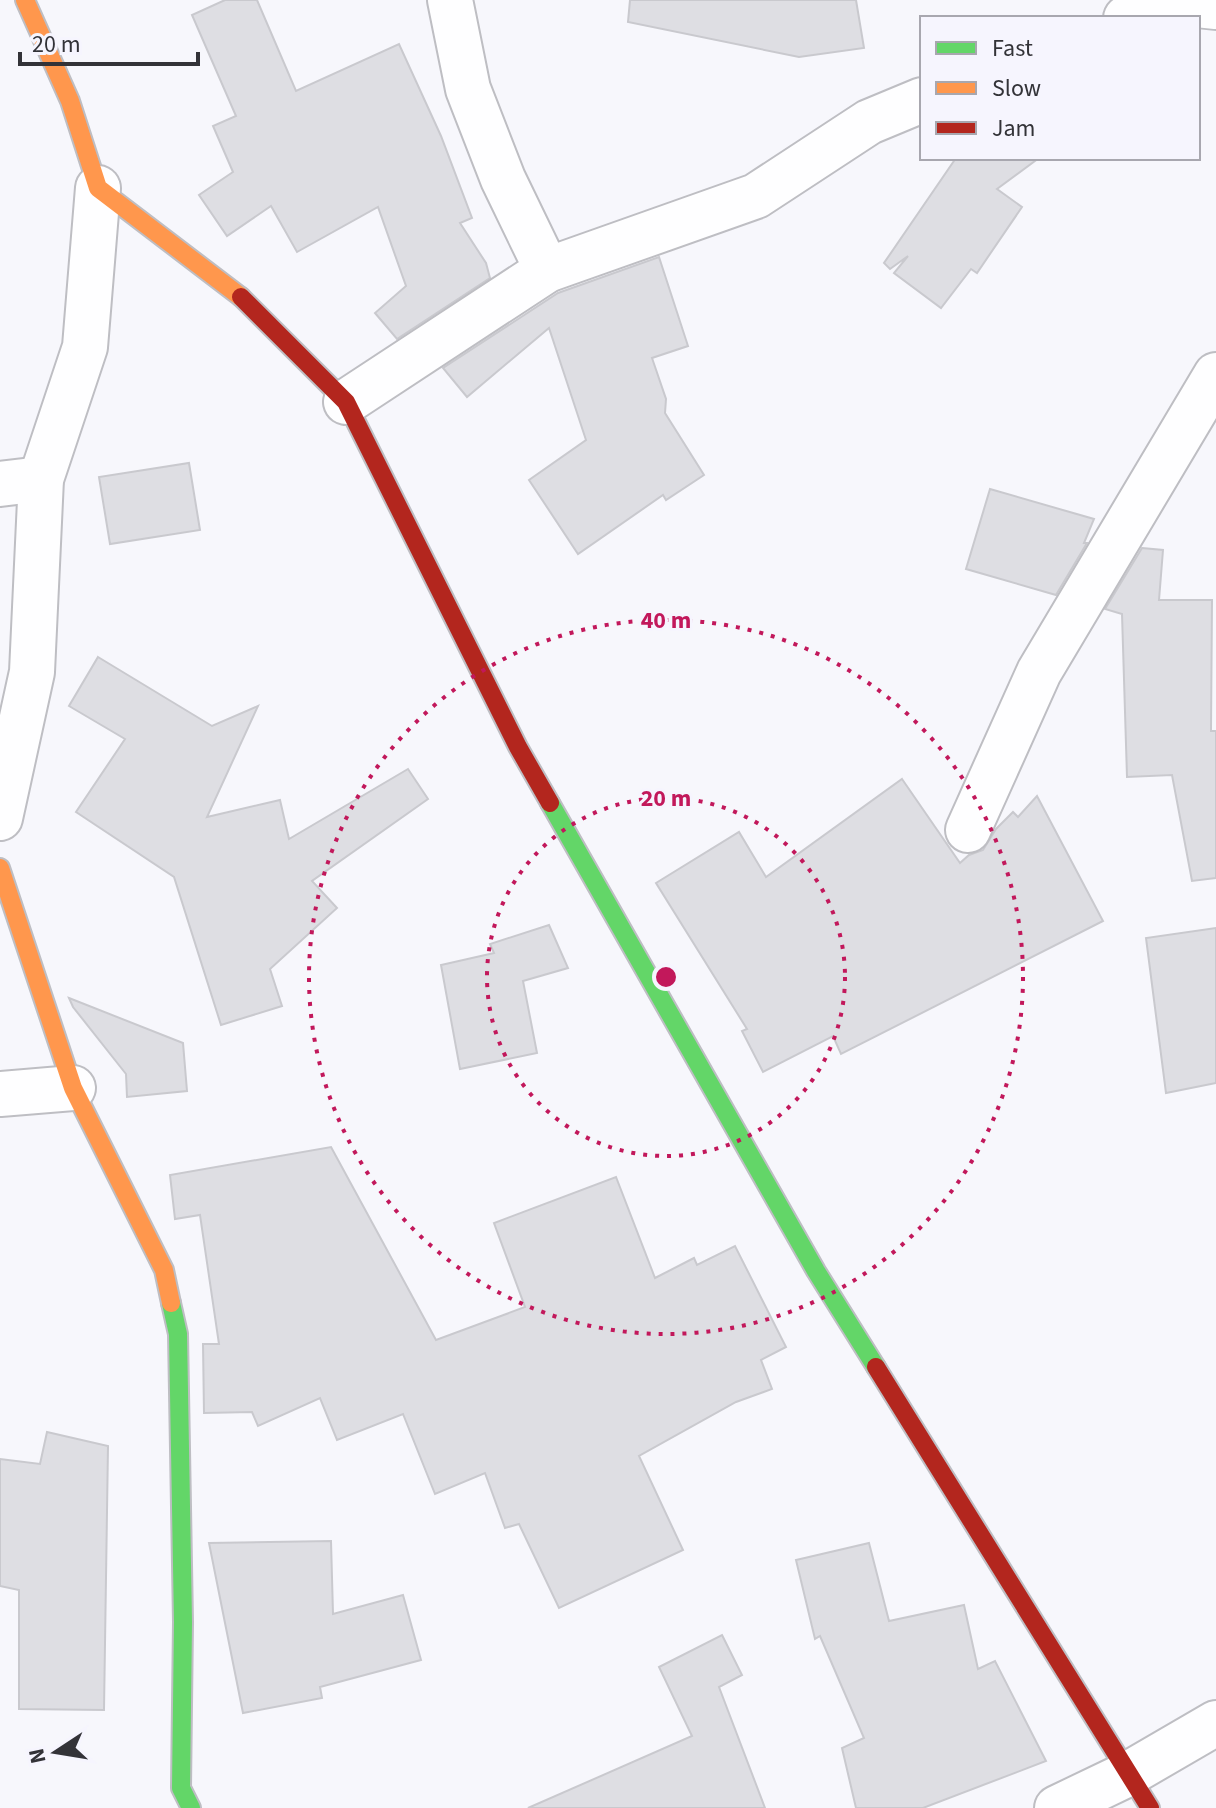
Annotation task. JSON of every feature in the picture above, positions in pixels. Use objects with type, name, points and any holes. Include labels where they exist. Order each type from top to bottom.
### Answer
[{"type":"street","points":[[0,818],[32,672],[20,482],[85,347],[98,188],[70,101],[25,0]]},
{"type":"street","points":[[450,0],[468,89],[503,179],[547,270]]},
{"type":"street","points":[[1131,16],[1168,2],[1216,7]]},
{"type":"street","points":[[346,402],[547,270],[756,196],[869,122],[920,101]]},
{"type":"street","points":[[98,188],[233,289],[346,402],[518,747],[800,1243],[1140,1791]]},
{"type":"street","points":[[968,830],[1039,672],[1216,375]]},
{"type":"street","points":[[0,868],[73,1088],[164,1270],[178,1334],[183,1622],[181,1788],[191,1808]]},
{"type":"street","points":[[0,1094],[73,1088]]},
{"type":"street","points":[[1057,1808],[1140,1791],[1216,1723]]},
{"type":"building","points":[[225,0],[257,0],[296,91],[399,44],[441,136],[472,218],[460,223],[486,263],[490,278],[397,339],[375,313],[406,286],[378,207],[297,252],[271,206],[227,236],[199,195],[233,172],[213,126],[236,116],[192,15]]},
{"type":"building","points":[[630,0],[856,0],[864,48],[799,57],[628,22]]},
{"type":"building","points":[[955,160],[1036,160],[997,189],[1022,207],[977,273],[971,269],[941,308],[894,273],[908,256],[890,269],[884,263]]},
{"type":"building","points":[[659,257],[688,346],[652,358],[666,399],[665,413],[704,475],[666,500],[663,495],[578,554],[529,480],[586,440],[549,328],[467,397],[443,368],[558,293]]},
{"type":"building","points":[[189,463],[200,530],[110,544],[99,477]]},
{"type":"building","points":[[990,489],[1094,519],[1084,543],[1087,543],[1056,595],[966,569]]},
{"type":"building","points":[[1142,548],[1163,550],[1159,600],[1212,600],[1211,731],[1216,731],[1216,878],[1192,881],[1172,775],[1127,777],[1122,614],[1105,609]]},
{"type":"building","points":[[98,657],[212,726],[258,706],[207,817],[280,800],[289,839],[408,769],[428,799],[312,881],[337,908],[270,969],[282,1006],[221,1025],[174,877],[76,812],[125,739],[69,706]]},
{"type":"building","points":[[902,779],[960,863],[969,855],[983,850],[996,829],[1013,812],[1018,817],[1037,796],[1103,921],[841,1054],[833,1036],[763,1072],[742,1031],[747,1029],[656,883],[739,832],[766,877]]},
{"type":"building","points":[[549,925],[568,968],[523,981],[537,1053],[460,1069],[441,965],[494,953],[490,944]]},
{"type":"building","points":[[1216,928],[1216,1083],[1166,1093],[1146,938]]},
{"type":"building","points":[[69,998],[183,1043],[187,1091],[127,1097],[126,1074]]},
{"type":"building","points":[[331,1147],[436,1340],[525,1307],[494,1223],[616,1177],[655,1278],[694,1258],[697,1265],[735,1246],[786,1347],[761,1360],[772,1389],[736,1402],[639,1456],[683,1550],[559,1608],[519,1524],[505,1528],[485,1473],[435,1494],[403,1414],[337,1440],[320,1398],[258,1426],[252,1412],[204,1413],[203,1344],[219,1344],[200,1215],[175,1219],[170,1175]]},
{"type":"building","points":[[47,1432],[108,1446],[104,1710],[19,1709],[19,1590],[0,1586],[0,1459],[40,1464]]},
{"type":"building","points":[[331,1541],[333,1614],[403,1595],[421,1660],[320,1687],[322,1698],[243,1713],[209,1543]]},
{"type":"building","points":[[869,1543],[889,1621],[964,1605],[978,1669],[995,1661],[1046,1761],[923,1808],[856,1808],[842,1748],[864,1738],[820,1636],[815,1639],[796,1560]]},
{"type":"building","points":[[722,1635],[742,1675],[719,1687],[765,1808],[528,1808],[692,1736],[659,1667]]},
{"type":"traffic: fast","points":[[550,803],[816,1271],[876,1367]]},
{"type":"traffic: fast","points":[[171,1303],[178,1334],[183,1622],[181,1788],[191,1808]]},
{"type":"traffic: slow","points":[[25,0],[70,101],[98,188],[241,297]]},
{"type":"traffic: slow","points":[[0,868],[73,1088],[164,1270],[171,1303]]},
{"type":"traffic: jam","points":[[241,297],[346,402],[518,747],[550,803]]},
{"type":"traffic: jam","points":[[876,1367],[1150,1808]]}]
